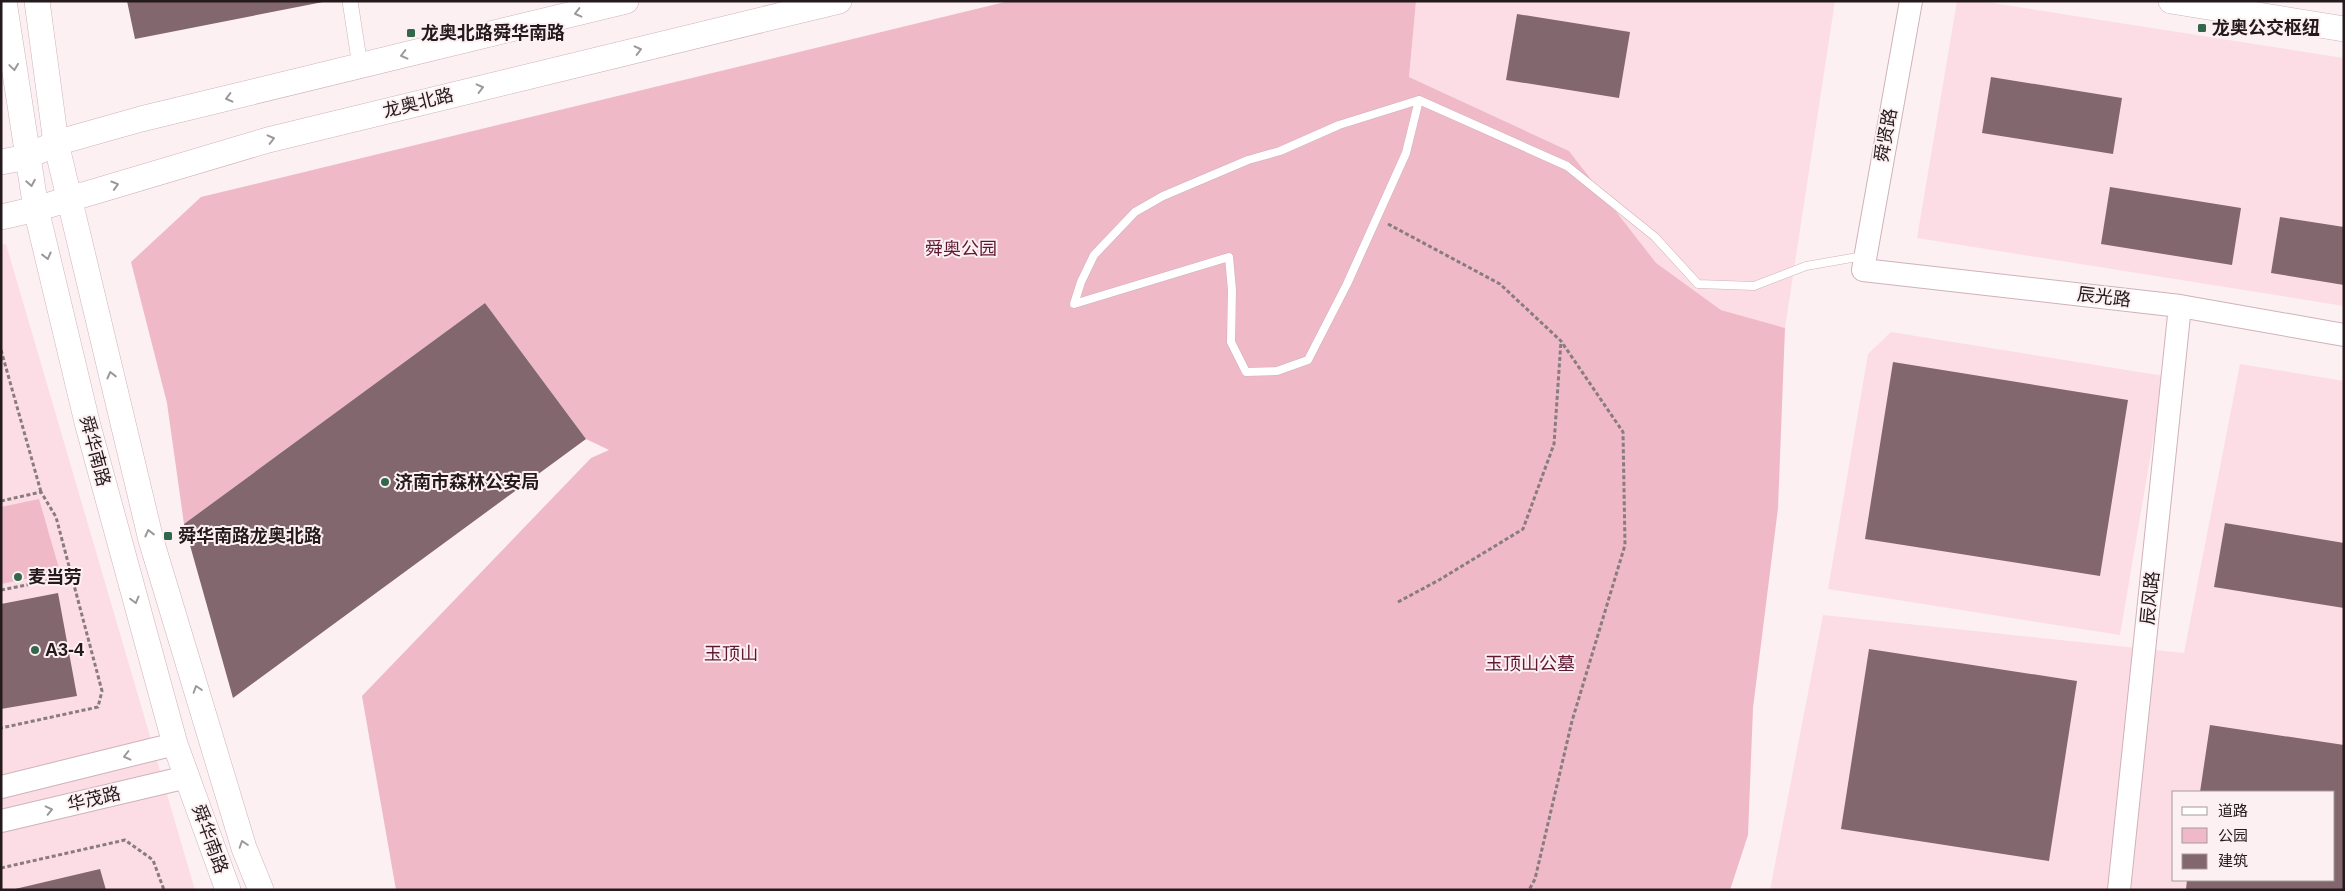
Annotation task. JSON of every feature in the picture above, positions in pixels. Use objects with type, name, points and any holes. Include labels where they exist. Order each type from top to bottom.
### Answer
[{"type":"main road","name":"舜华南路","points":[[4,1],[36,209],[88,426],[175,744],[228,890]]},
{"type":"main road","name":"舜华南路","points":[[37,1],[56,143],[155,556],[212,735],[244,848],[261,890]]},
{"type":"main road","points":[[1,162],[27,156],[56,143],[141,119],[626,1]]},
{"type":"main road","name":"龙奥北路","points":[[1,217],[36,209],[268,140],[838,1]]},
{"type":"main road","points":[[2171,1],[2344,29]]},
{"type":"street","points":[[350,1],[360,66]]},
{"type":"street","name":"舜贤路","points":[[1864,262],[1911,1]]},
{"type":"street","name":"辰光路","points":[[1864,262],[2180,306],[2344,335]]},
{"type":"street","name":"辰风路","points":[[2119,890],[2180,306]]},
{"type":"street","name":"华茂路","points":[[1,787],[175,744]]},
{"type":"street","name":"华茂路","points":[[1,821],[186,777]]},
{"type":"lane","points":[[1419,100],[1406,153],[1347,284],[1308,360],[1277,370],[1246,372],[1231,342],[1232,290],[1229,257],[1074,304],[1081,282],[1094,254],[1135,212],[1163,196],[1248,160],[1280,151],[1339,125],[1419,100],[1567,166],[1655,237],[1698,284],[1754,286],[1806,266],[1864,262]]},
{"type":"path","points":[[1377,218],[1500,284],[1562,341],[1623,432],[1625,545],[1572,722],[1535,879],[1529,890]]},
{"type":"path","points":[[1398,602],[1439,580],[1523,529],[1554,444],[1562,341]]},
{"type":"path","points":[[1,350],[40,492],[56,517],[102,691],[98,706],[1,728]]},
{"type":"path","points":[[1,501],[40,492]]},
{"type":"path","points":[[1,590],[72,576]]},
{"type":"path","points":[[1,868],[125,840],[153,860],[164,890]]},
{"type":"shaded area","points":[[1416,1],[1835,1],[1785,328],[1721,310],[1655,263],[1569,151],[1409,77]]},
{"type":"shaded area","points":[[1957,1],[1980,1],[2344,58],[2344,306],[1917,238]]},
{"type":"shaded area","points":[[6,244],[195,890],[1,890],[1,245]]},
{"type":"shaded area","points":[[1891,332],[2164,376],[2120,635],[1828,589],[1868,354]]},
{"type":"shaded area","points":[[2240,364],[2344,381],[2344,890],[1770,890],[1823,615],[2184,653]]},
{"type":"green space","points":[[1009,1],[1416,1],[1409,77],[1569,151],[1656,263],[1721,310],[1785,328],[1778,508],[1753,708],[1748,835],[1730,890],[396,890],[362,696],[591,458],[609,450],[586,439],[485,303],[184,524],[167,403],[131,262],[201,197]]},
{"type":"green space","points":[[39,499],[60,572],[1,584],[1,507]]},
{"type":"building","points":[[127,1],[323,1],[323,2],[135,39]]},
{"type":"building","points":[[1517,14],[1630,32],[1619,98],[1506,80]]},
{"type":"building","points":[[1991,77],[2122,98],[2113,154],[1982,133]]},
{"type":"building","points":[[2110,187],[2241,208],[2232,265],[2101,244]]},
{"type":"building","points":[[2280,217],[2344,227],[2344,285],[2271,273]]},
{"type":"building","name":"济南市森林公安局","points":[[485,303],[586,439],[233,698],[184,524]]},
{"type":"building","points":[[1893,362],[2128,400],[2100,576],[1865,539]]},
{"type":"building","points":[[2225,523],[2344,543],[2344,608],[2214,587]]},
{"type":"building","name":"A3-4","points":[[58,593],[77,696],[1,709],[1,604]]},
{"type":"building","points":[[1869,649],[2077,681],[2049,861],[1841,829]]},
{"type":"building","points":[[2210,725],[2344,745],[2344,890],[2186,889],[2187,881],[2335,881],[2335,791],[2200,791]]},
{"type":"building","points":[[100,869],[106,890],[15,890],[15,889]]},
{"type":"place","name":"龙奥公交枢纽","points":[[2202,28]]},
{"type":"place","name":"龙奥北路舜华南路","points":[[411,33]]},
{"type":"place","name":"济南市森林公安局","points":[[385,482]]},
{"type":"place","name":"舜华南路龙奥北路","points":[[168,536]]},
{"type":"place","name":"麦当劳","points":[[18,577]]},
{"type":"place","name":"A3-4","points":[[35,650]]},
{"type":"park label","name":"舜奥公园","points":[[961,249]]},
{"type":"park label","name":"玉顶山","points":[[731,654]]},
{"type":"park label","name":"玉顶山公墓","points":[[1530,664]]}]
